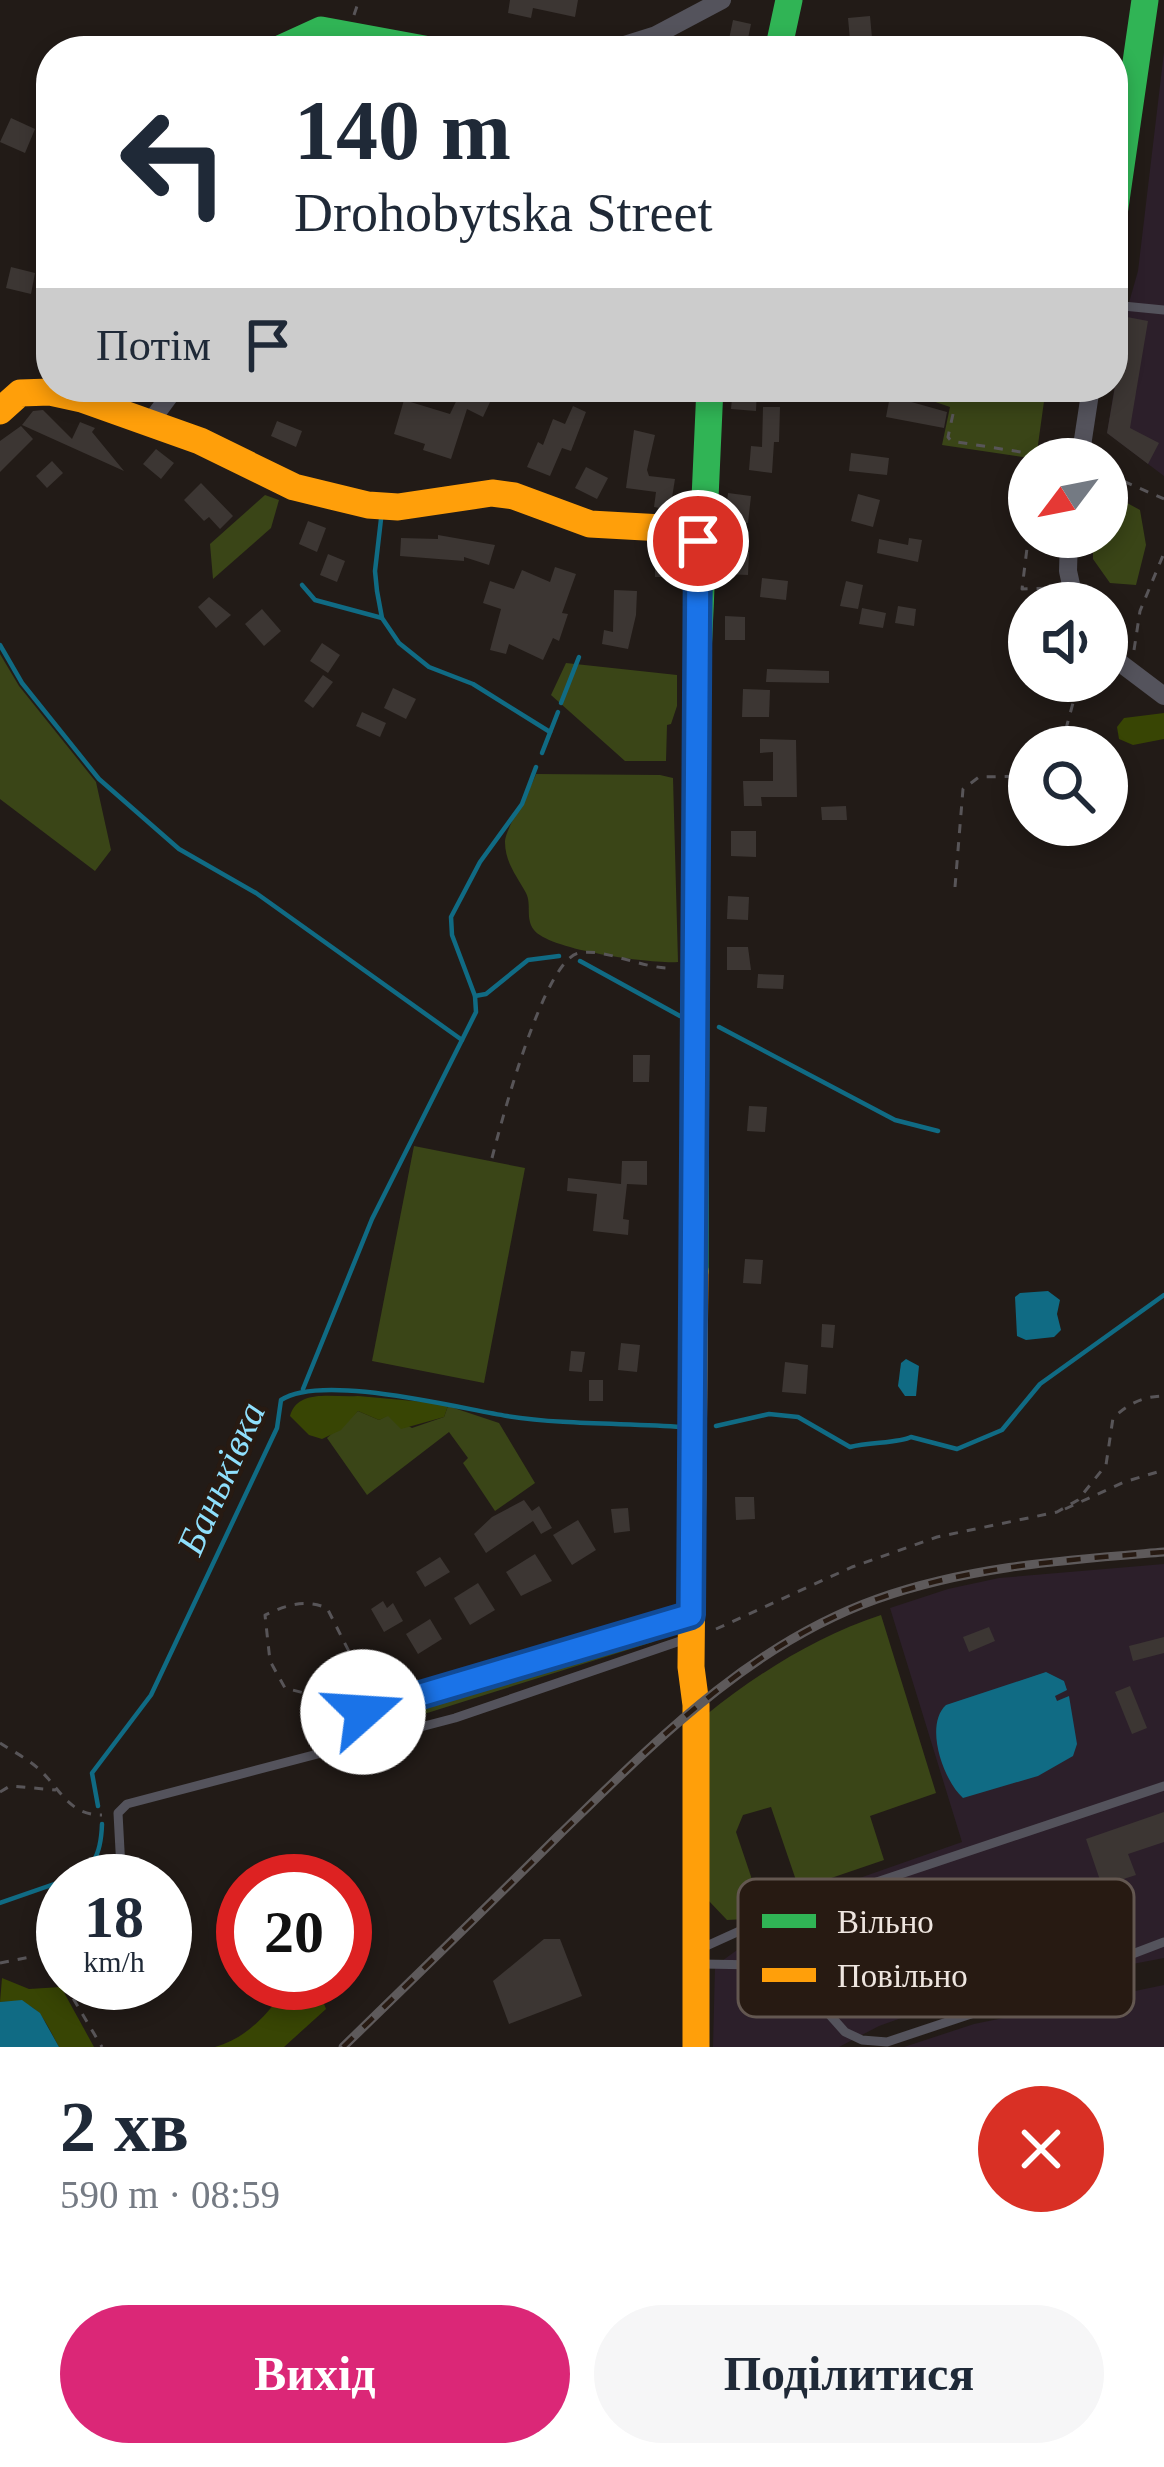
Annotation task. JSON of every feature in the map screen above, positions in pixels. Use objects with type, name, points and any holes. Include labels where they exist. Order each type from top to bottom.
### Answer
[{"type":"street","points":[[653,36],[722,0]]},
{"type":"street","points":[[781,36],[789,0]]},
{"type":"street","points":[[1128,114],[1144,0]]},
{"type":"street","points":[[91,402],[151,422],[295,487],[368,505],[398,507],[492,493],[514,496],[590,524],[698,530]]},
{"type":"street","points":[[151,422],[165,402]]},
{"type":"street","points":[[696,2047],[696,1705],[691,1628],[697,967],[694,763],[698,530],[709,402]]},
{"type":"street","points":[[1083,438],[1088,402]]},
{"type":"street","points":[[1128,671],[1164,696]]},
{"type":"lane","points":[[1128,306],[1164,310]]},
{"type":"lane","points":[[349,1747],[363,1712],[376,1705],[691,1628]]},
{"type":"lane","points":[[121,1854],[118,1814],[127,1804],[454,1718],[691,1628]]},
{"type":"lane","points":[[886,1879],[1164,1786]]},
{"type":"lane","points":[[697,1957],[738,1934]]},
{"type":"lane","points":[[1134,1954],[1164,1942]]},
{"type":"lane","points":[[697,1957],[738,1962]]},
{"type":"lane","points":[[832,2017],[845,2032],[862,2040],[887,2042],[961,2017]]},
{"type":"path","points":[[952,414],[951,442],[1008,450]]},
{"type":"path","points":[[1128,483],[1164,499]]},
{"type":"path","points":[[1128,661],[1140,611],[1164,553]]},
{"type":"path","points":[[955,887],[963,789],[980,778],[1008,777]]},
{"type":"path","points":[[492,1158],[525,1050],[549,989],[569,957],[595,953],[654,968],[697,967]]},
{"type":"path","points":[[1057,1511],[1078,1499],[1106,1465],[1113,1418],[1128,1405],[1164,1396]]},
{"type":"path","points":[[691,1628],[727,1626],[853,1567],[937,1537],[1057,1511],[1124,1482],[1164,1471]]},
{"type":"path","points":[[363,1712],[350,1704],[285,1688],[270,1661],[265,1616],[285,1606],[314,1602],[327,1608],[376,1705]]},
{"type":"path","points":[[0,1743],[38,1768],[85,1815],[107,1816]]},
{"type":"path","points":[[0,1792],[10,1786],[57,1790]]},
{"type":"path","points":[[0,1963],[36,1955]]},
{"type":"path","points":[[80,2010],[102,2047]]},
{"type":"shaded area","points":[[1164,52],[1164,476],[1128,449],[1128,438],[1107,433],[1112,402],[1128,402],[1128,306],[1138,271]]},
{"type":"shaded area","points":[[1164,1564],[1164,1958],[1134,1964],[1134,1879],[857,1879],[962,1842],[890,1608],[999,1578]]},
{"type":"shaded area","points":[[738,1949],[738,2017],[904,2017],[839,2047],[713,2047],[715,1966]]},
{"type":"shaded area","points":[[1164,1985],[1164,2047],[904,2047],[1008,2017],[1134,2017],[1134,1991]]},
{"type":"green space","points":[[935,402],[1044,402],[1039,438],[1008,438],[1008,455],[942,445],[950,407]]},
{"type":"green space","points":[[265,495],[279,500],[271,528],[213,579],[210,544]]},
{"type":"green space","points":[[1128,503],[1140,510],[1146,545],[1136,585],[1109,582],[1093,559],[1128,558]]},
{"type":"green space","points":[[0,654],[19,686],[96,782],[111,850],[95,871],[0,799]]},
{"type":"green space","points":[[566,663],[677,675],[677,706],[667,725],[666,761],[625,761],[551,695]]},
{"type":"green space","points":[[1164,713],[1164,739],[1128,743],[1128,726],[1118,726],[1124,718]]},
{"type":"green space","points":[[536,774],[673,778],[678,962],[579,949],[534,930],[528,898],[505,842]]},
{"type":"green space","points":[[414,1146],[525,1168],[484,1383],[372,1361]]},
{"type":"green space","points":[[358,1396],[448,1406],[444,1417],[401,1429],[388,1416],[379,1420],[358,1411],[341,1430],[322,1439],[309,1435],[290,1416],[308,1398]]},
{"type":"green space","points":[[448,1406],[499,1423],[535,1483],[495,1511],[449,1432],[367,1495],[327,1438],[358,1411],[379,1420],[388,1415],[412,1428],[444,1417]]},
{"type":"green space","points":[[881,1615],[936,1793],[870,1816],[884,1860],[828,1879],[796,1879],[771,1807],[743,1815],[736,1832],[752,1879],[738,1879],[738,1919],[727,1920],[708,1900],[706,1715],[789,1657]]},
{"type":"green space","points":[[660,1628],[653,1642],[370,1731],[373,1719],[457,1686]]},
{"type":"green space","points":[[2,1978],[36,1989],[36,2010],[74,2010],[94,2047],[59,2047],[38,2012],[23,2003],[0,2002]]},
{"type":"green space","points":[[269,2010],[325,2010],[284,2047],[215,2047],[258,2022]]},
{"type":"water","points":[[1048,1291],[1060,1300],[1061,1330],[1054,1337],[1026,1340],[1017,1336],[1015,1297]]},
{"type":"water","points":[[906,1359],[919,1366],[916,1396],[905,1396],[898,1386],[901,1363]]},
{"type":"water","points":[[1046,1672],[1064,1681],[1067,1690],[1055,1696],[1057,1701],[1069,1696],[1077,1744],[1073,1756],[1038,1776],[963,1798],[949,1779],[939,1752],[940,1714],[946,1705]]},
{"type":"water","points":[[22,2000],[40,2013],[59,2047],[0,2047],[0,2002]]},
{"type":"building","points":[[510,0],[578,0],[575,17],[533,8],[531,18],[508,13]]},
{"type":"building","points":[[870,16],[872,36],[850,36],[848,18]]},
{"type":"building","points":[[733,20],[751,24],[748,36],[730,36]]},
{"type":"building","points":[[11,118],[35,129],[25,153],[0,142]]},
{"type":"building","points":[[11,267],[35,273],[31,294],[6,288]]},
{"type":"building","points":[[1128,317],[1148,321],[1130,428],[1159,443],[1148,464],[1128,449],[1128,438],[1107,433],[1112,402],[1128,402]]},
{"type":"building","points":[[403,402],[450,414],[456,402],[490,402],[483,417],[467,409],[451,459],[394,434]]},
{"type":"building","points":[[732,402],[756,402],[756,411],[731,409]]},
{"type":"building","points":[[889,402],[911,402],[947,412],[944,428],[886,417]]},
{"type":"building","points":[[573,406],[586,412],[571,451],[562,448],[550,476],[527,467],[553,419],[565,424]]},
{"type":"building","points":[[763,407],[780,407],[772,473],[749,470],[751,446],[762,447]]},
{"type":"building","points":[[43,410],[72,439],[80,422],[95,428],[92,432],[124,471],[22,425],[33,411]]},
{"type":"building","points":[[277,421],[302,431],[296,447],[271,436]]},
{"type":"building","points":[[21,426],[33,439],[0,472],[0,441]]},
{"type":"building","points":[[634,430],[655,435],[649,476],[675,479],[670,510],[654,507],[656,492],[626,488]]},
{"type":"building","points":[[156,449],[174,463],[161,479],[143,464]]},
{"type":"building","points":[[851,453],[889,458],[887,475],[849,471]]},
{"type":"building","points":[[52,461],[63,473],[47,488],[36,476]]},
{"type":"building","points":[[586,467],[608,478],[597,499],[575,488]]},
{"type":"building","points":[[201,483],[233,516],[220,529],[209,517],[204,521],[184,500]]},
{"type":"building","points":[[728,493],[751,496],[748,523],[725,520]]},
{"type":"building","points":[[858,494],[880,500],[873,527],[851,521]]},
{"type":"building","points":[[308,521],[326,528],[317,552],[299,544]]},
{"type":"building","points":[[438,535],[495,545],[489,565],[464,557],[464,561],[400,556],[401,538],[438,539]]},
{"type":"building","points":[[909,538],[922,540],[918,562],[877,553],[879,539],[908,545]]},
{"type":"building","points":[[655,550],[675,550],[674,577],[655,577]]},
{"type":"building","points":[[726,550],[749,552],[748,575],[725,574]]},
{"type":"building","points":[[328,554],[345,561],[337,582],[320,575]]},
{"type":"building","points":[[555,567],[576,574],[562,613],[568,614],[559,641],[553,638],[543,660],[509,644],[506,654],[490,650],[501,609],[483,603],[490,581],[514,589],[522,570],[550,582]]},
{"type":"building","points":[[762,578],[788,581],[786,600],[760,597]]},
{"type":"building","points":[[846,581],[863,585],[858,609],[840,606]]},
{"type":"building","points":[[614,590],[637,591],[628,649],[602,644],[604,630],[613,632]]},
{"type":"building","points":[[209,597],[231,615],[216,628],[198,607]]},
{"type":"building","points":[[898,606],[916,609],[914,626],[895,623]]},
{"type":"building","points":[[862,608],[886,613],[883,628],[859,624]]},
{"type":"building","points":[[262,609],[281,631],[264,646],[245,624]]},
{"type":"building","points":[[725,616],[745,617],[745,640],[725,640]]},
{"type":"building","points":[[322,643],[340,655],[328,673],[310,661]]},
{"type":"building","points":[[767,669],[829,671],[829,683],[766,682]]},
{"type":"building","points":[[323,675],[333,682],[313,708],[304,701]]},
{"type":"building","points":[[393,688],[416,699],[406,719],[384,708]]},
{"type":"building","points":[[743,689],[770,690],[769,717],[742,717]]},
{"type":"building","points":[[362,712],[386,723],[380,737],[356,726]]},
{"type":"building","points":[[760,739],[796,740],[797,797],[761,797],[762,806],[744,806],[743,781],[773,781],[773,752],[760,753]]},
{"type":"building","points":[[846,806],[847,820],[822,820],[821,807]]},
{"type":"building","points":[[731,831],[756,831],[756,857],[731,856]]},
{"type":"building","points":[[728,896],[749,897],[748,920],[727,919]]},
{"type":"building","points":[[727,947],[748,947],[751,970],[727,970]]},
{"type":"building","points":[[758,974],[784,975],[783,989],[757,988]]},
{"type":"building","points":[[633,1055],[650,1055],[649,1082],[633,1082]]},
{"type":"building","points":[[749,1106],[767,1107],[765,1132],[747,1131]]},
{"type":"building","points":[[622,1161],[647,1161],[647,1185],[627,1184],[623,1219],[629,1220],[628,1235],[593,1231],[597,1194],[567,1191],[568,1178],[621,1184]]},
{"type":"building","points":[[745,1259],[763,1260],[761,1284],[743,1283]]},
{"type":"building","points":[[822,1324],[835,1325],[833,1348],[821,1347]]},
{"type":"building","points":[[621,1343],[640,1345],[637,1372],[618,1370]]},
{"type":"building","points":[[571,1351],[585,1352],[582,1372],[569,1371]]},
{"type":"building","points":[[785,1362],[808,1365],[806,1394],[782,1392]]},
{"type":"building","points":[[589,1380],[603,1380],[603,1401],[589,1401]]},
{"type":"building","points":[[735,1497],[754,1497],[755,1519],[736,1520]]},
{"type":"building","points":[[524,1500],[532,1511],[539,1506],[552,1528],[541,1534],[533,1521],[486,1553],[474,1534],[492,1517]]},
{"type":"building","points":[[628,1508],[630,1531],[614,1533],[611,1509]]},
{"type":"building","points":[[578,1520],[596,1550],[572,1565],[553,1535]]},
{"type":"building","points":[[535,1554],[552,1581],[521,1596],[506,1572]]},
{"type":"building","points":[[440,1557],[450,1572],[425,1587],[416,1572]]},
{"type":"building","points":[[478,1583],[495,1610],[470,1625],[454,1598]]},
{"type":"building","points":[[383,1601],[387,1608],[393,1603],[403,1621],[384,1632],[371,1609]]},
{"type":"building","points":[[430,1619],[442,1639],[418,1654],[406,1634]]},
{"type":"building","points":[[989,1627],[995,1641],[969,1652],[963,1637]]},
{"type":"building","points":[[1164,1637],[1164,1653],[1133,1661],[1129,1646]]},
{"type":"building","points":[[1130,1686],[1147,1728],[1132,1734],[1115,1692]]},
{"type":"building","points":[[1164,1812],[1164,1842],[1128,1854],[1136,1875],[1100,1879],[1086,1839]]},
{"type":"building","points":[[544,1939],[560,1939],[582,1996],[509,2024],[493,1981]]},
{"type":"waterway","points":[[381,519],[377,591],[382,618],[399,643],[429,667],[473,684],[550,732]]},
{"type":"waterway","points":[[302,585],[315,600],[382,618]]},
{"type":"waterway","points":[[0,645],[22,683],[99,779],[179,849],[256,893],[462,1040],[372,1219],[303,1389]]},
{"type":"waterway","points":[[561,703],[579,657]]},
{"type":"waterway","points":[[542,753],[558,712]]},
{"type":"waterway","points":[[462,1040],[476,1012],[475,996],[452,935],[451,917],[480,862],[522,804],[536,767]]},
{"type":"waterway","points":[[475,996],[486,994],[528,960],[559,956]]},
{"type":"waterway","points":[[580,961],[680,1016]]},
{"type":"waterway","points":[[719,1027],[895,1120],[938,1131]]},
{"type":"waterway","name":"Баньківка","points":[[716,1426],[769,1414],[798,1417],[850,1447],[911,1437],[957,1449],[1002,1430],[1040,1384],[1164,1295]]},
{"type":"waterway","name":"Баньківка","points":[[98,1806],[92,1773],[151,1695],[277,1428],[281,1400],[300,1393],[357,1391],[529,1419],[682,1427]]},
{"type":"waterway","name":"Баньківка","points":[[96,1854],[102,1824]]},
{"type":"waterway","name":"Баньківка","points":[[0,1903],[36,1890]]},
{"type":"railway","points":[[343,2047],[667,1732],[786,1642],[877,1599],[947,1579],[1019,1566],[1164,1552]]},
{"type":"traffic: fast","points":[[781,36],[789,0]]},
{"type":"traffic: fast","points":[[1128,117],[1145,0]]},
{"type":"traffic: fast","points":[[308,36],[321,30],[354,36]]},
{"type":"traffic: fast","points":[[695,1271],[697,677],[709,402]]},
{"type":"traffic: slow","points":[[0,411],[20,393],[36,392]]},
{"type":"traffic: slow","points":[[90,402],[200,441],[294,487],[368,505],[398,507],[492,493],[514,496],[590,524],[699,530]]},
{"type":"traffic: slow","points":[[695,1271],[691,1667],[696,1705],[696,2047]]},
{"type":"route","points":[[363,1712],[691,1615],[698,541]]}]
